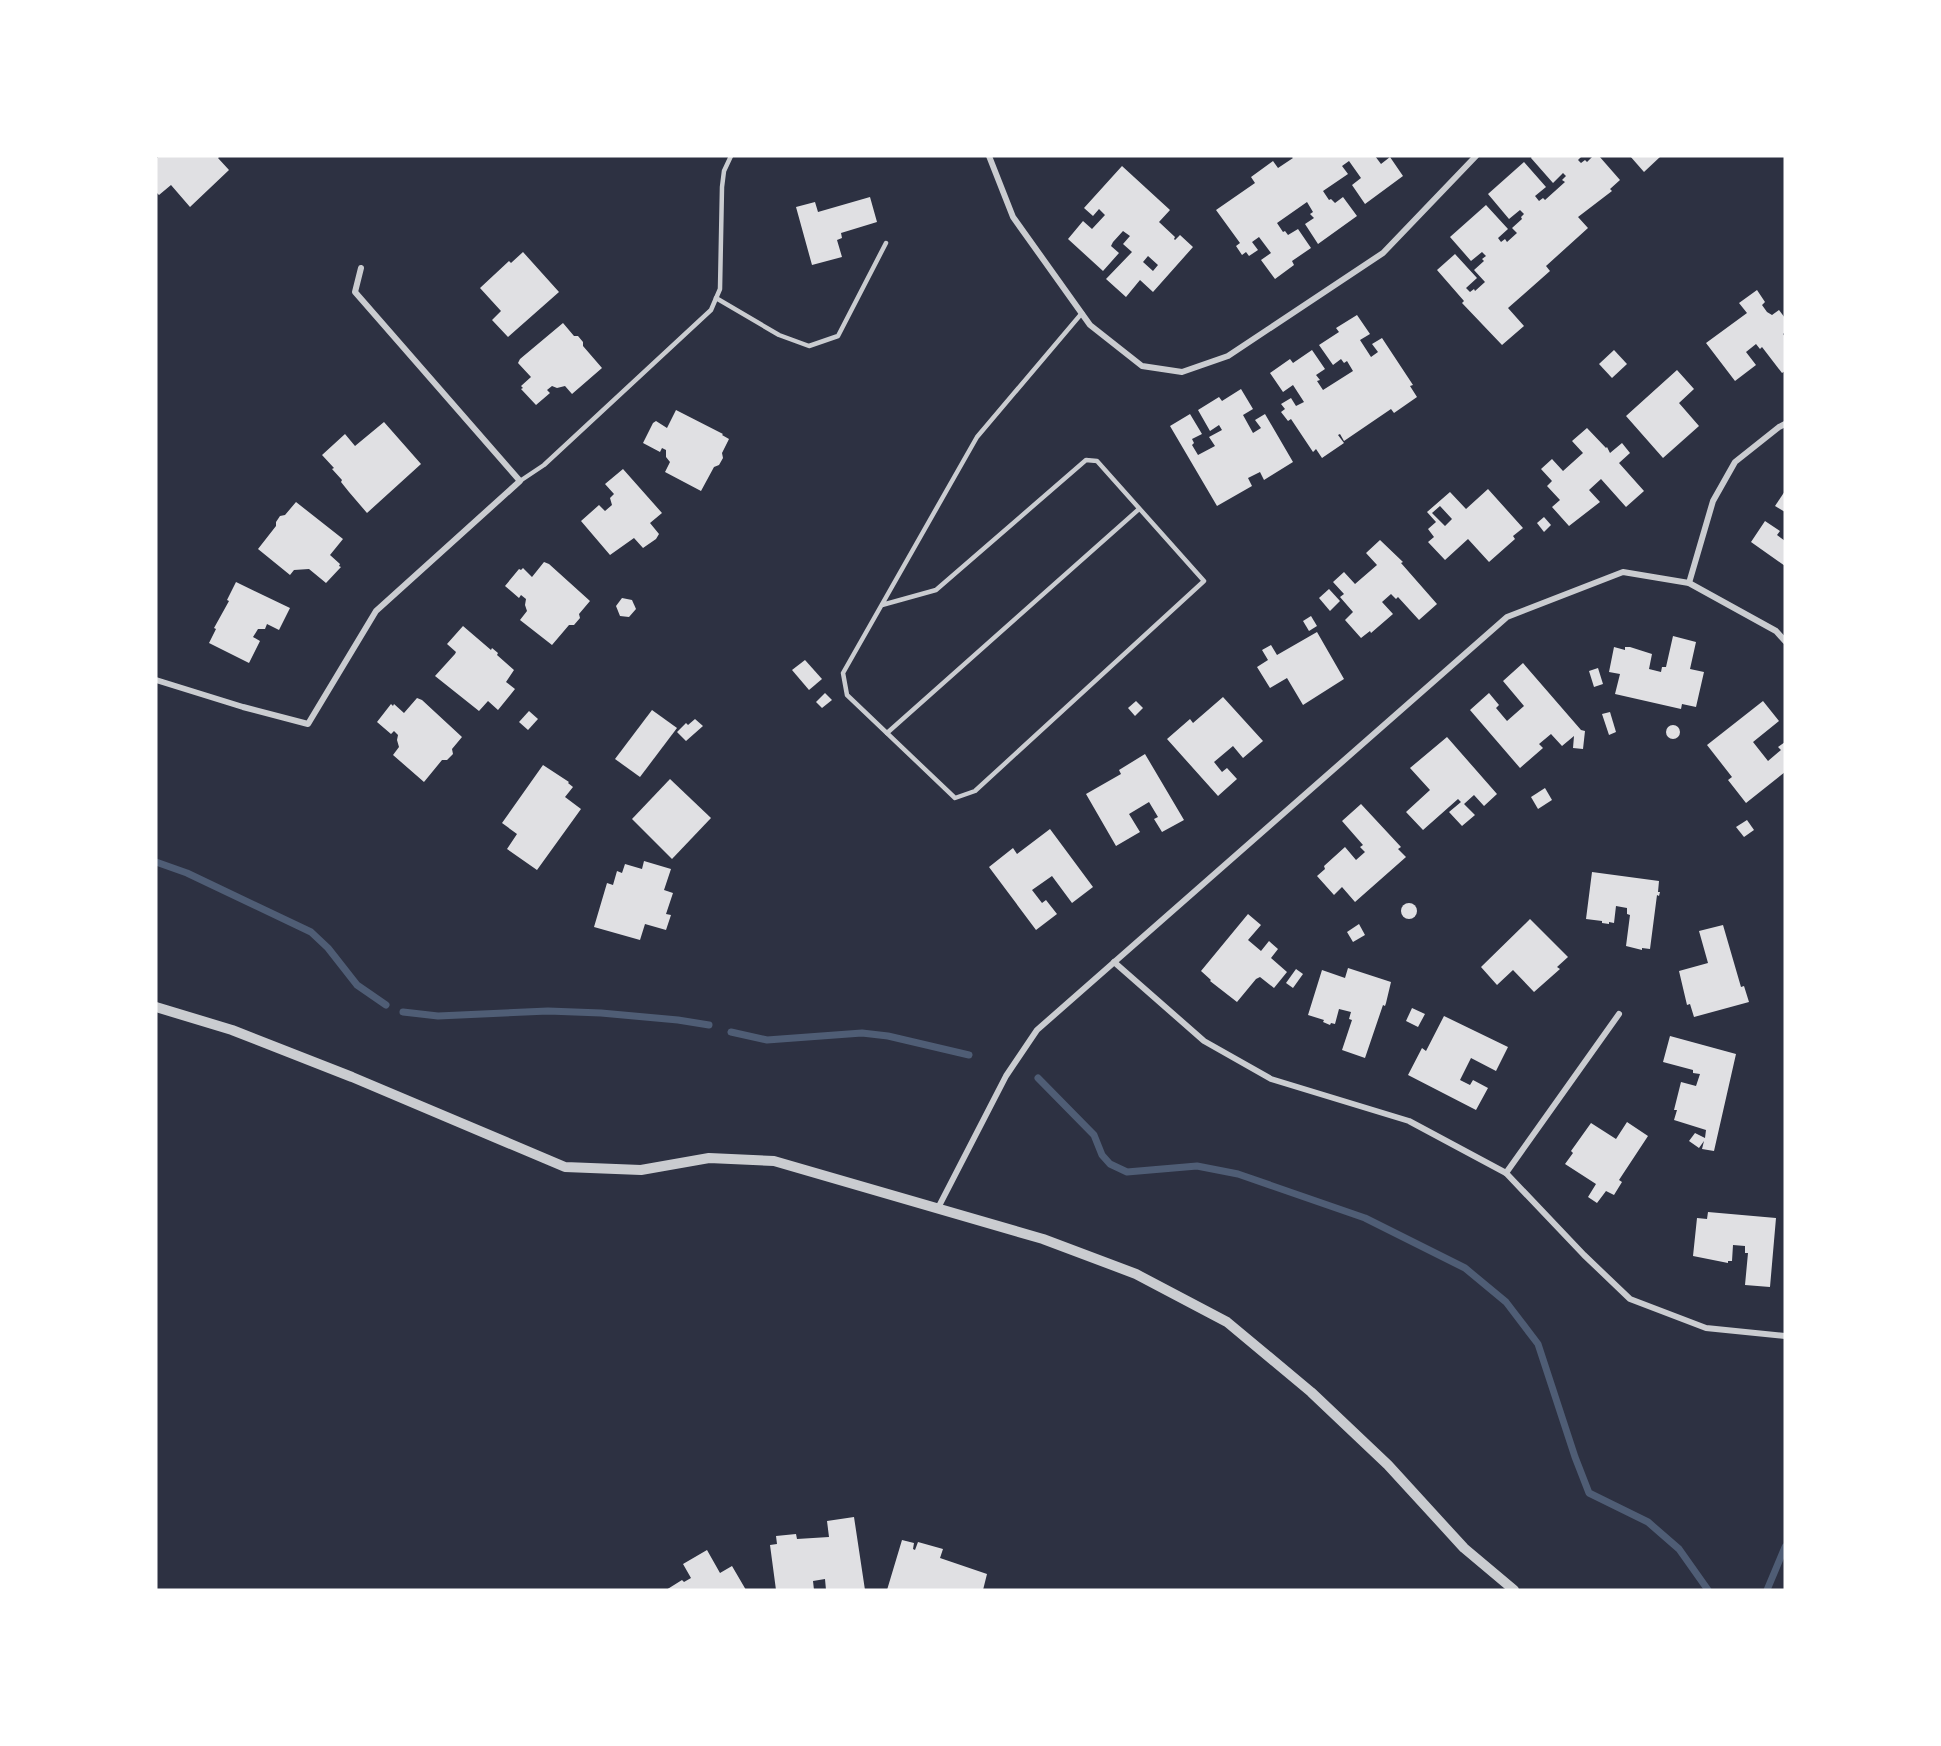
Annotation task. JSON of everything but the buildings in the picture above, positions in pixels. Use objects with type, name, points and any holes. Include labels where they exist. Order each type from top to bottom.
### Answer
[{"type":"street","points":[[989,156],[1013,217],[1090,325],[1142,366],[1182,372],[1228,356],[1383,253],[1476,156]]},
{"type":"street","points":[[156,680],[308,724],[376,611],[520,482],[355,292],[361,268]]},
{"type":"street","points":[[1689,583],[1713,501],[1735,462],[1785,424]]},
{"type":"street","points":[[938,1208],[1006,1076],[1037,1030],[1507,616],[1623,572],[1689,583],[1776,631],[1785,641]]},
{"type":"street","points":[[1114,962],[1204,1041],[1271,1079],[1409,1121],[1506,1173],[1584,1255],[1630,1299],[1706,1328],[1785,1336]]},
{"type":"street","points":[[156,1007],[232,1030],[564,1167],[641,1170],[709,1158],[774,1161],[1043,1239],[1136,1274],[1227,1322],[1311,1392],[1388,1466],[1464,1548],[1514,1590]]},
{"type":"street","points":[[1506,1173],[1619,1014]]},
{"type":"lane","points":[[520,482],[544,465],[711,310],[720,289],[722,187],[724,171],[731,156]]},
{"type":"lane","points":[[716,298],[779,335],[809,346],[838,336],[886,243]]},
{"type":"lane","points":[[882,605],[936,591],[1086,460],[1097,461],[1204,581],[975,791],[955,798],[848,695],[843,673],[977,437],[1082,313]]},
{"type":"lane","points":[[887,733],[1139,509]]},
{"type":"waterway","points":[[156,862],[187,873],[311,932],[328,948],[357,985],[386,1005]]},
{"type":"waterway","points":[[403,1012],[438,1016],[548,1011],[601,1013],[709,1025]]},
{"type":"waterway","points":[[731,1032],[767,1040],[862,1033],[888,1036],[969,1055]]},
{"type":"waterway","points":[[1038,1078],[1094,1135],[1102,1155],[1110,1164],[1127,1172],[1197,1166],[1238,1174],[1365,1218],[1465,1268],[1506,1302],[1538,1344],[1589,1493],[1648,1522],[1679,1549],[1708,1590]]},
{"type":"waterway","points":[[1767,1590],[1785,1547]]}]
